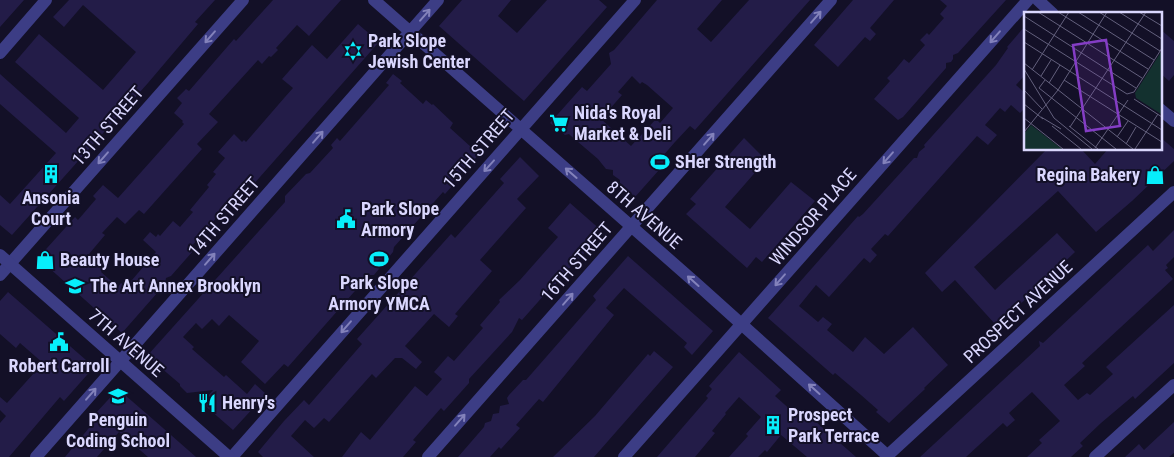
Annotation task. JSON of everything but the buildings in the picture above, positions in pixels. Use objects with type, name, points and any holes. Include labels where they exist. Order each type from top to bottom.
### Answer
[{"type":"street","points":[[0,53],[46,0]]},
{"type":"street","name":"13TH STREET","points":[[0,275],[243,0]]},
{"type":"street","name":"8TH AVENUE","points":[[374,0],[742,324],[888,457]]},
{"type":"street","name":"14TH STREET","points":[[36,457],[438,0]]},
{"type":"street","name":"15TH STREET","points":[[230,457],[635,0]]},
{"type":"street","name":"16TH STREET","points":[[428,457],[831,0]]},
{"type":"street","name":"WINDSOR PLACE","points":[[624,457],[1028,0]]},
{"type":"street","points":[[1038,0],[1051,12]]},
{"type":"street","points":[[1162,111],[1174,121]]},
{"type":"street","name":"PROSPECT AVENUE","points":[[888,457],[1174,192]]},
{"type":"street","name":"7TH AVENUE","points":[[0,255],[230,457]]},
{"type":"street","points":[[1096,457],[1174,385]]},
{"type":"place","name":"Park Slope Jewish Center","points":[[353,51]]},
{"type":"place","name":"Nida's Royal Market & Deli","points":[[559,123]]},
{"type":"place","name":"SHer Strength","points":[[660,162]]},
{"type":"place","name":"Ansonia Court","points":[[51,174]]},
{"type":"place","name":"Regina Bakery","points":[[1155,175]]},
{"type":"place","name":"Park Slope Armory","points":[[346,219]]},
{"type":"place","name":"Park Slope Armory YMCA","points":[[379,259]]},
{"type":"place","name":"Beauty House","points":[[45,260]]},
{"type":"place","name":"The Art Annex Brooklyn","points":[[75,286]]},
{"type":"place","name":"Robert Carroll","points":[[59,342]]},
{"type":"place","name":"Penguin Coding School","points":[[118,396]]},
{"type":"place","name":"Henry's","points":[[207,403]]},
{"type":"place","name":"Prospect Park Terrace","points":[[773,425]]}]
